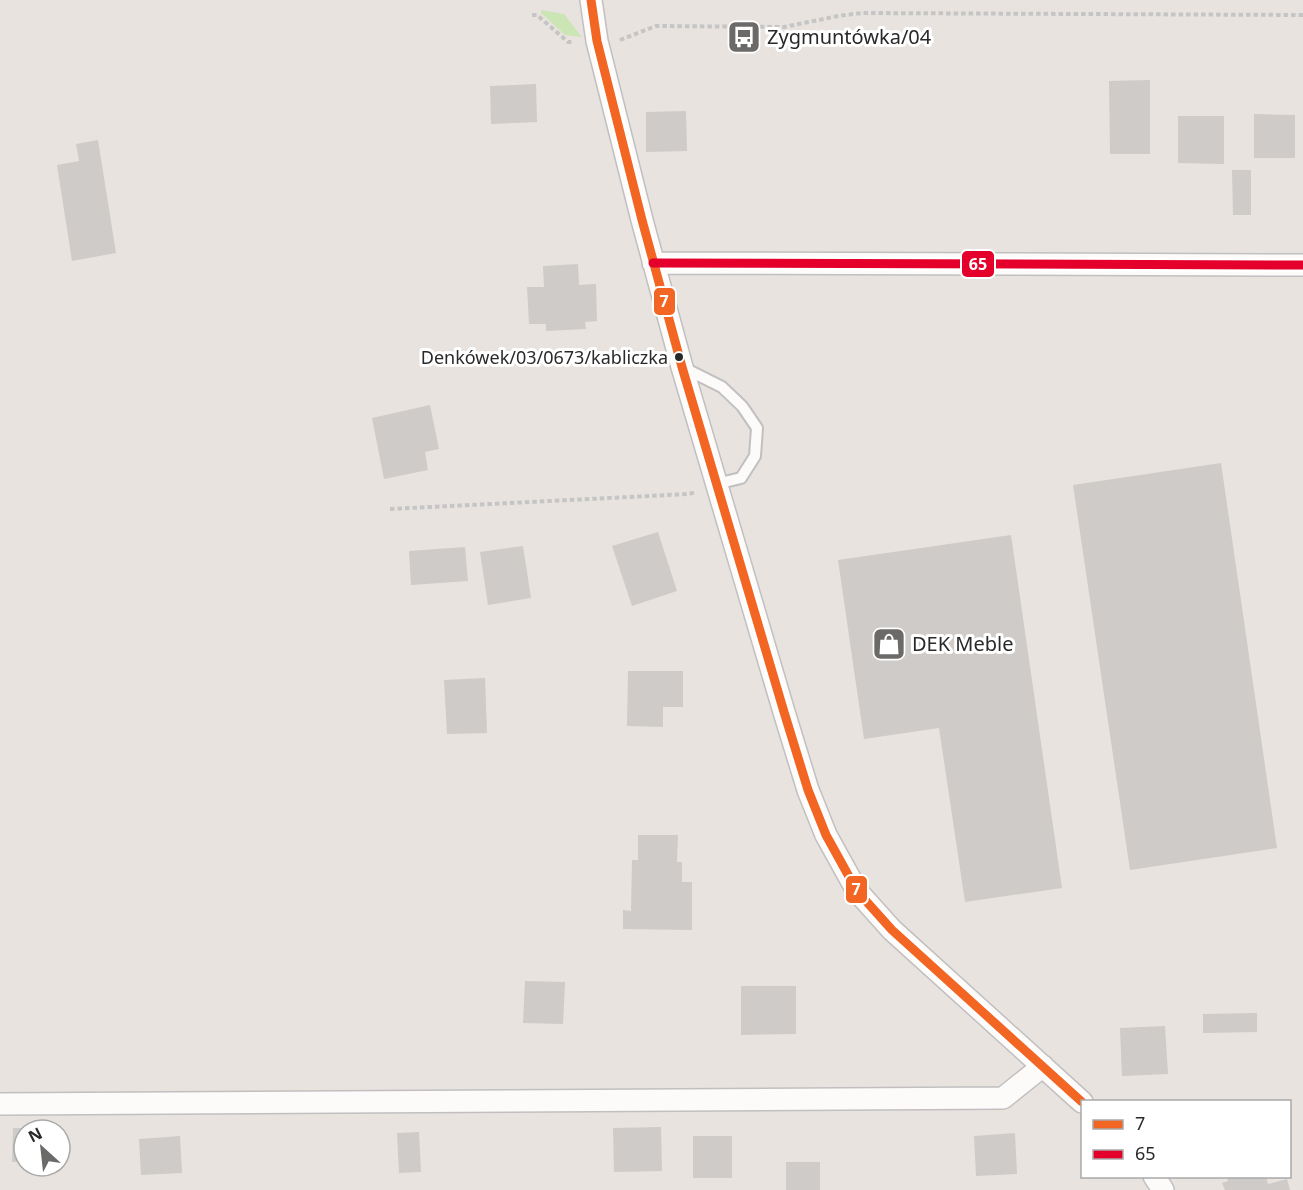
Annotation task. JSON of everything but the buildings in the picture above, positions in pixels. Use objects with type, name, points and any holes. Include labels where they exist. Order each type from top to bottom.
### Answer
[{"type":"street","points":[[591,0],[597,42],[682,367],[808,790],[826,835],[857,891],[892,930],[1081,1100]]},
{"type":"street","points":[[653,263],[1303,266]]},
{"type":"street","points":[[0,1104],[1003,1098],[1043,1066]]},
{"type":"lane","points":[[682,367],[722,387],[742,405],[757,428],[755,456],[741,478],[716,484]]},
{"type":"path","points":[[619,40],[656,26],[784,27],[862,13],[1303,15]]},
{"type":"path","points":[[532,15],[537,15],[568,42],[579,42]]},
{"type":"path","points":[[390,509],[689,494],[716,484]]},
{"type":"green space","points":[[541,10],[564,14],[582,37],[565,35],[541,13]]},
{"type":"transit line","name":"7","points":[[591,0],[597,41],[682,367],[784,712],[808,790],[826,835],[857,891],[892,930],[1081,1101]]},
{"type":"transit line","name":"65","points":[[653,263],[1303,265]]},
{"type":"place","name":"Zygmuntówka/04","points":[[744,37]]},
{"type":"place","name":"Denkówek/03/0673/kabliczka","points":[[679,357]]},
{"type":"place","name":"DEK Meble","points":[[889,644]]}]
